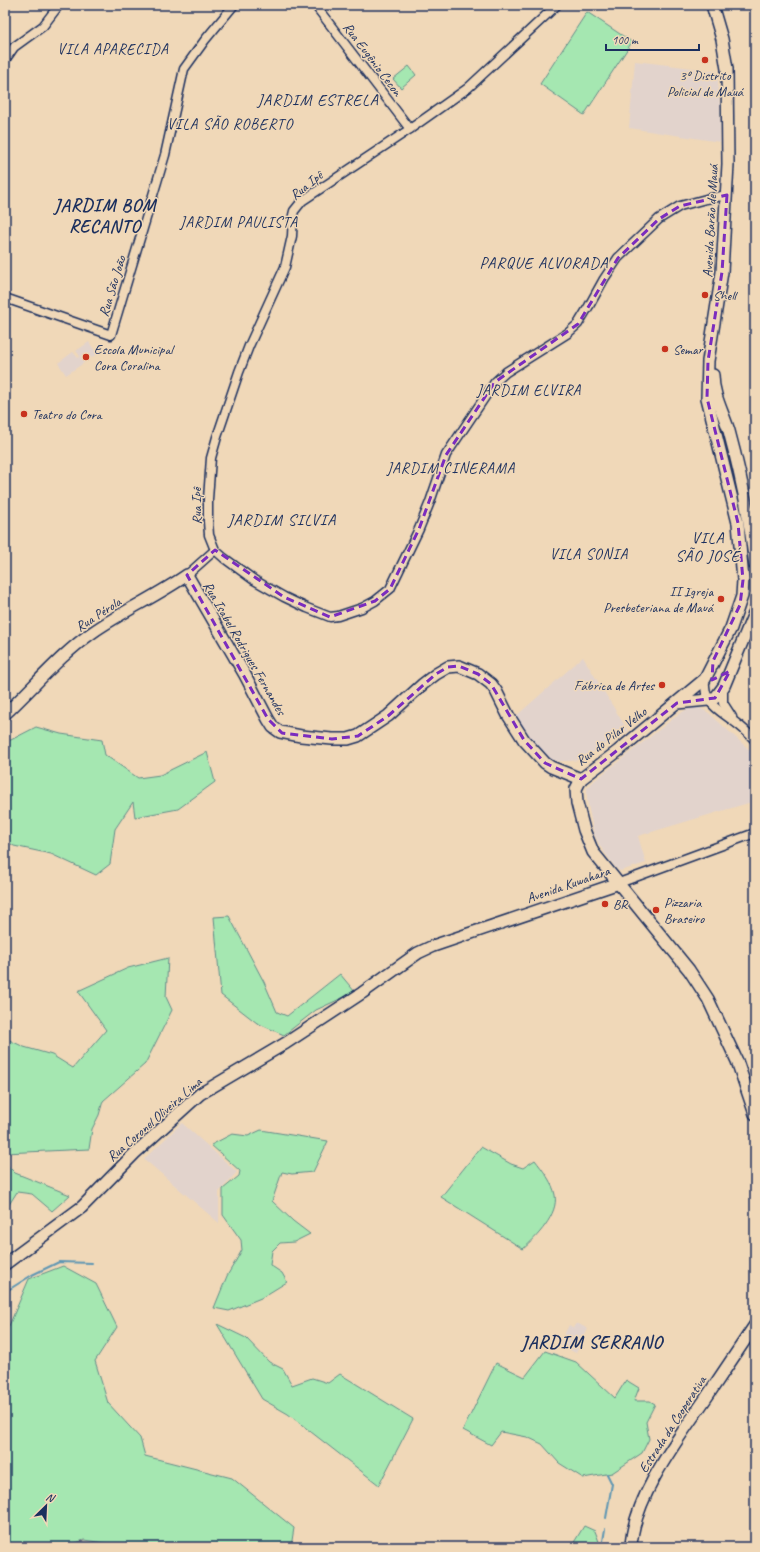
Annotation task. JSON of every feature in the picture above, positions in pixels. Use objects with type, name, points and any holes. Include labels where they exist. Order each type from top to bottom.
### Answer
[{"type":"main road","name":"Avenida Barão de Mauá","points":[[705,679],[731,628],[742,596],[738,523],[707,398],[708,361],[722,272],[727,195],[727,69],[722,39],[712,5]]},
{"type":"main road","name":"Avenida Barão de Mauá","points":[[720,5],[731,52],[733,71],[734,155],[730,249],[725,291],[714,356],[713,376],[717,396],[728,429],[742,483],[755,565]]},
{"type":"main road","points":[[716,433],[722,428],[728,429]]},
{"type":"main road","name":"Rua Pérola","points":[[5,714],[37,682],[92,633],[170,587],[187,575]]},
{"type":"main road","name":"Rua Isabel Rodrigues Fernandes","points":[[187,575],[245,675],[268,719],[273,727],[282,733],[332,739],[348,739],[358,736],[388,716],[423,684],[439,672],[448,667],[459,666],[478,674],[490,684],[496,691],[508,715],[524,740],[545,762],[551,767],[581,779]]},
{"type":"main road","points":[[677,703],[708,700],[718,695],[724,686],[755,612]]},
{"type":"main road","points":[[714,661],[712,678],[714,682],[720,682],[726,673],[730,671]]},
{"type":"main road","name":"Rua do Pilar Velho","points":[[705,679],[618,751],[581,779],[576,789],[577,803],[584,830],[593,852],[619,882],[689,970],[708,999],[738,1061],[755,1114]]},
{"type":"main road","name":"Avenida Kuwahara","points":[[394,970],[418,953],[433,946],[619,882]]},
{"type":"main road","name":"Rua Coronel Oliveira Lima","points":[[5,1264],[82,1207],[135,1153],[200,1094],[286,1043],[394,970]]},
{"type":"main road","name":"Estrada da Cooperativa","points":[[630,1547],[631,1537],[639,1512],[659,1469],[674,1444],[755,1325]]},
{"type":"street","points":[[5,60],[14,47],[43,26],[59,5]]},
{"type":"street","name":"Rua São João","points":[[5,298],[111,335],[165,155],[184,69],[205,40],[234,5]]},
{"type":"street","name":"Rua Eugênio Cecon","points":[[315,5],[410,129]]},
{"type":"street","name":"Rua Ipê","points":[[215,550],[209,535],[208,521],[211,458],[239,372],[276,284],[285,267],[292,236],[294,211],[302,201],[410,129],[468,88],[556,5]]},
{"type":"street","points":[[215,550],[254,580],[266,587],[307,608],[330,617],[350,612],[375,601],[390,588],[416,535],[430,502],[446,455],[495,382],[506,372],[568,333],[578,324],[590,306],[604,278],[618,258],[659,219],[680,206],[727,195]]},
{"type":"street","name":"Rua Pérola","points":[[187,575],[215,550]]},
{"type":"street","points":[[705,679],[704,687],[708,700],[713,706],[738,724],[755,740]]},
{"type":"street","points":[[724,686],[724,703],[738,724]]},
{"type":"street","name":"Avenida Kuwahara","points":[[619,882],[755,833]]},
{"type":"highlighted area","points":[[727,195],[722,272],[708,361],[707,398],[738,523],[743,580],[740,605],[713,661],[712,680],[730,671],[715,698],[677,703],[581,779],[545,763],[524,740],[491,684],[478,674],[459,666],[448,667],[436,674],[388,716],[358,736],[332,739],[282,733],[268,719],[187,575],[215,550],[284,597],[330,617],[375,601],[390,589],[419,529],[446,455],[495,382],[578,324],[618,258],[659,219],[680,206]]},
{"type":"shaded area","points":[[635,61],[717,71],[720,106],[720,142],[629,128]]},
{"type":"shaded area","name":"Escola Municipal Cora Coralina","points":[[89,342],[97,354],[66,375],[58,363],[73,352],[78,358],[80,356],[76,351]]},
{"type":"shaded area","points":[[583,657],[628,731],[581,760],[557,761],[547,758],[530,740],[515,717]]},
{"type":"shaded area","points":[[698,707],[709,713],[755,755],[755,801],[638,836],[646,863],[620,871],[615,867],[600,846],[594,834],[587,800],[587,788],[595,780],[679,714],[689,708]]},
{"type":"shaded area","points":[[182,1123],[237,1172],[219,1192],[219,1223],[144,1159]]},
{"type":"shaded area","points":[[577,1323],[588,1329],[576,1353],[559,1345],[569,1325],[574,1328]]},
{"type":"green space","points":[[587,12],[632,42],[584,115],[540,84]]},
{"type":"green space","points":[[409,66],[416,75],[401,88],[393,79]]},
{"type":"green space","points":[[36,727],[61,734],[102,740],[105,755],[138,778],[160,775],[207,752],[215,782],[178,809],[135,817],[133,802],[115,829],[110,864],[96,875],[51,854],[14,846],[5,840],[5,743]]},
{"type":"green space","points":[[229,916],[264,982],[277,1012],[287,1016],[340,974],[355,992],[316,1010],[284,1035],[257,1023],[221,995],[214,917]]},
{"type":"green space","points":[[168,958],[166,997],[172,1010],[145,1064],[103,1101],[99,1115],[92,1129],[89,1149],[5,1153],[5,1038],[24,1047],[52,1055],[73,1068],[106,1030],[78,991],[128,968]]},
{"type":"green space","points":[[261,1130],[328,1141],[313,1172],[292,1174],[282,1172],[272,1201],[293,1221],[310,1234],[294,1242],[280,1243],[272,1251],[270,1265],[282,1273],[287,1282],[261,1298],[229,1311],[214,1308],[227,1276],[242,1250],[241,1240],[223,1215],[223,1189],[239,1176],[240,1171],[211,1145],[232,1134],[248,1136]]},
{"type":"green space","points":[[481,1147],[511,1164],[523,1168],[535,1160],[547,1176],[554,1190],[554,1210],[550,1218],[534,1239],[523,1249],[441,1197]]},
{"type":"green space","points":[[5,1163],[15,1173],[70,1195],[52,1211],[32,1194],[17,1192],[5,1211]]},
{"type":"green space","points":[[63,1266],[96,1284],[117,1327],[95,1361],[108,1403],[140,1438],[145,1456],[232,1478],[294,1528],[291,1547],[112,1547],[110,1544],[84,1540],[65,1547],[23,1547],[5,1545],[5,1335],[29,1279]]},
{"type":"green space","points":[[217,1324],[246,1338],[269,1362],[283,1369],[292,1385],[312,1378],[328,1383],[340,1374],[413,1419],[379,1485],[288,1414],[262,1399]]},
{"type":"green space","points":[[545,1351],[576,1362],[615,1398],[626,1380],[639,1388],[634,1401],[650,1401],[655,1404],[646,1422],[649,1439],[642,1453],[612,1473],[583,1478],[559,1463],[542,1444],[527,1437],[501,1432],[491,1445],[463,1430],[496,1363],[525,1377]]},
{"type":"green space","points":[[584,1526],[595,1531],[601,1547],[537,1547],[573,1544]]},
{"type":"waterway","points":[[5,1292],[32,1275],[59,1262],[92,1263]]},
{"type":"waterway","points":[[606,1518],[612,1484],[607,1474]]},
{"type":"waterway","points":[[602,1547],[605,1529]]},
{"type":"place","name":"3º Distrito Policial de Mauá","points":[[705,60]]},
{"type":"place","name":"Shell","points":[[705,295]]},
{"type":"place","name":"Semar","points":[[665,349]]},
{"type":"place","name":"Escola Municipal Cora Coralina","points":[[86,357]]},
{"type":"place","name":"Teatro do Cora","points":[[24,414]]},
{"type":"place","name":"II Igreja Presbeteriana de Mauá","points":[[721,599]]},
{"type":"place","name":"Fábrica de Artes","points":[[662,685]]},
{"type":"place","name":"BR","points":[[605,904]]},
{"type":"place","name":"Pizzaria Braseiro","points":[[656,910]]},
{"type":"district","name":"VILA APARECIDA","points":[[113,49]]},
{"type":"district","name":"JARDIM ESTRELA","points":[[318,99]]},
{"type":"district","name":"VILA SÃO ROBERTO","points":[[230,124]]},
{"type":"district","name":"JARDIM BOM RECANTO","points":[[105,215]]},
{"type":"district","name":"JARDIM PAULISTA","points":[[239,222]]},
{"type":"district","name":"PARQUE ALVORADA","points":[[544,262]]},
{"type":"district","name":"JARDIM ELVIRA","points":[[529,390]]},
{"type":"district","name":"JARDIM CINERAMA","points":[[451,468]]},
{"type":"district","name":"JARDIM SILVIA","points":[[282,519]]},
{"type":"district","name":"VILA SÃO JOSÉ","points":[[708,546]]},
{"type":"district","name":"VILA SONIA","points":[[589,554]]},
{"type":"district","name":"JARDIM SERRANO","points":[[592,1342]]}]
